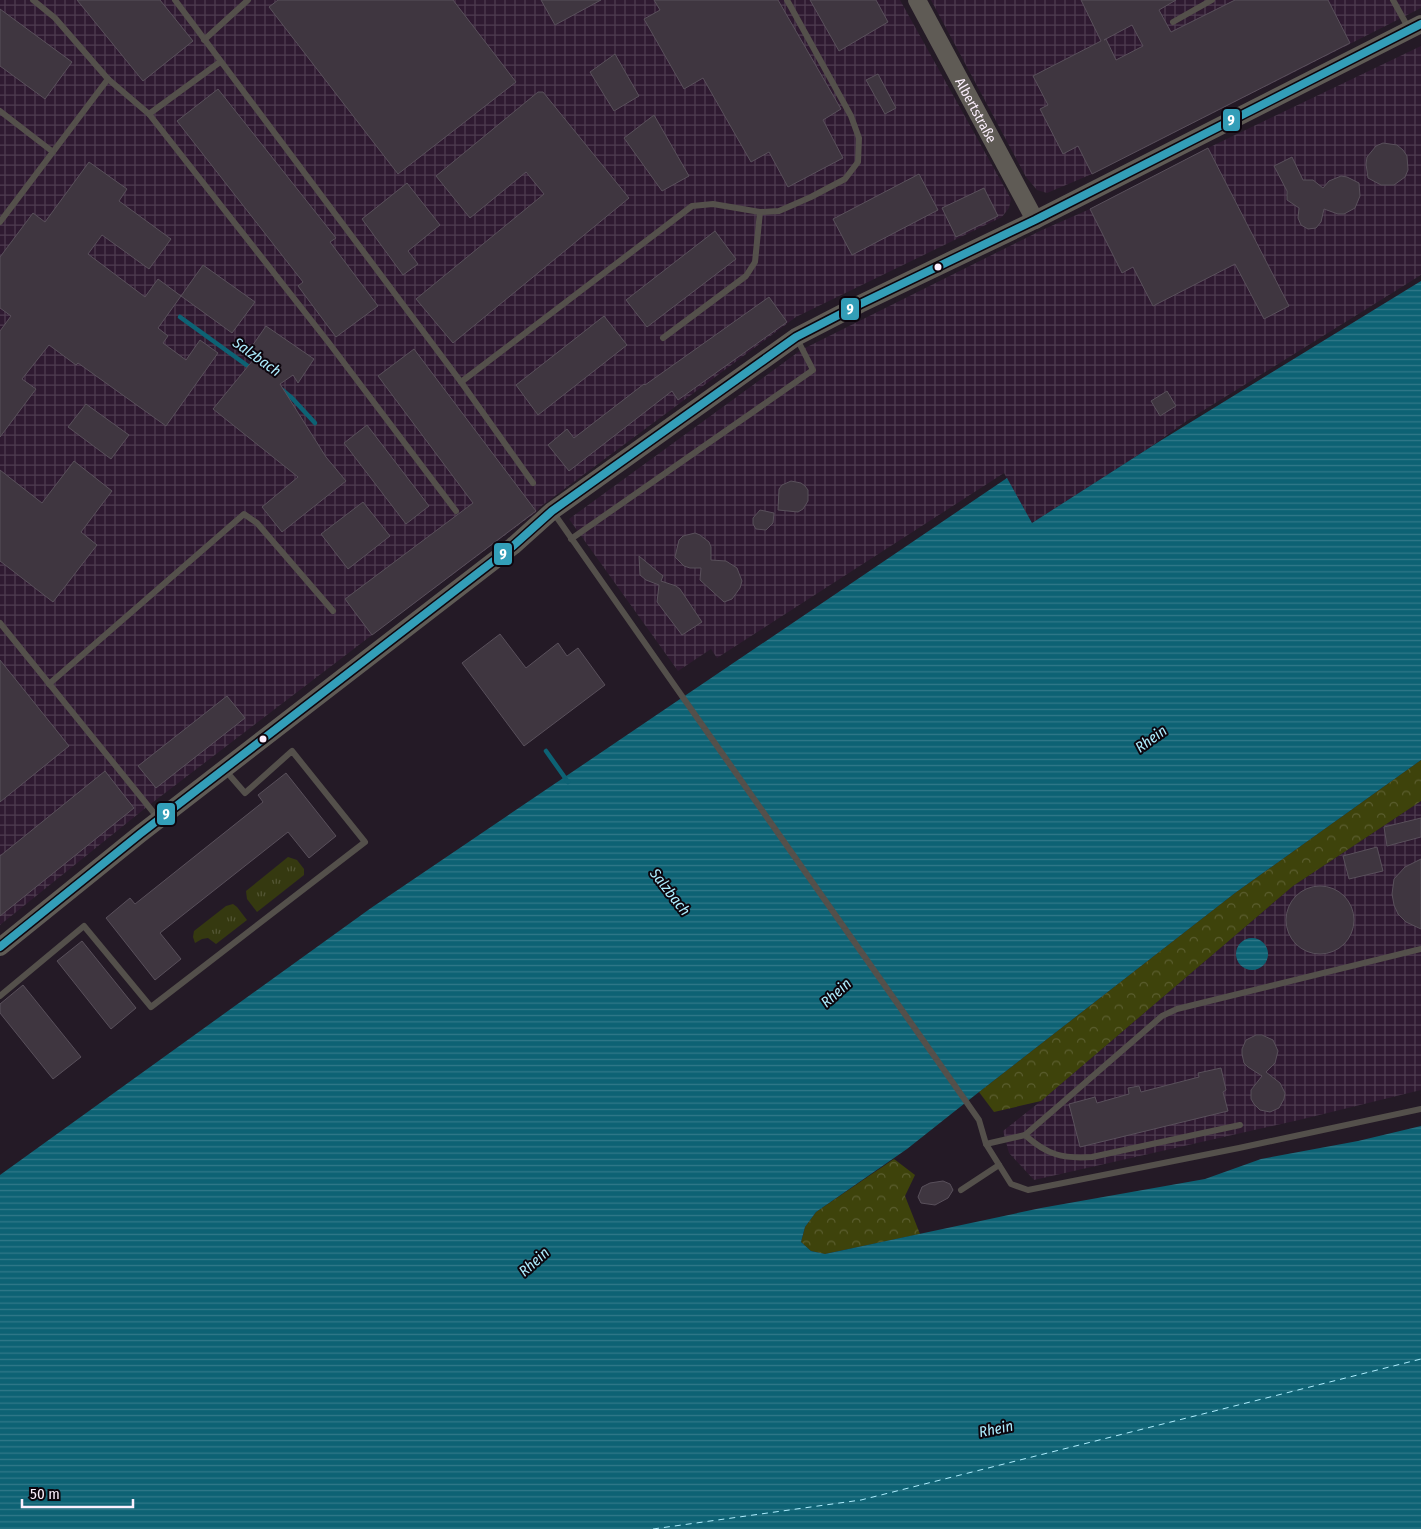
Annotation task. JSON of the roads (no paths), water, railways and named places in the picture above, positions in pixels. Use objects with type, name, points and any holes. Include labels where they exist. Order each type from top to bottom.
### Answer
[{"type":"street","name":"Albertstraße","points":[[917,0],[1035,220]]},
{"type":"street","points":[[0,946],[224,769],[513,546],[552,511],[796,337],[1035,220],[1415,27]]},
{"type":"lane","points":[[33,0],[55,18],[108,79],[149,114],[322,335],[456,511]]},
{"type":"lane","points":[[175,0],[461,382],[533,483]]},
{"type":"lane","points":[[204,40],[248,0]]},
{"type":"lane","points":[[461,382],[692,206],[713,204],[760,212],[779,211],[812,197],[845,179],[858,162],[859,138],[851,116],[787,0]]},
{"type":"lane","points":[[1172,22],[1212,0]]},
{"type":"lane","points":[[1393,0],[1415,27]]},
{"type":"lane","points":[[149,114],[220,62]]},
{"type":"lane","points":[[0,222],[108,79]]},
{"type":"lane","points":[[0,111],[53,152]]},
{"type":"lane","points":[[663,338],[746,276],[755,262],[760,212]]},
{"type":"lane","points":[[572,539],[813,370],[796,337]]},
{"type":"lane","points":[[552,511],[979,1120],[986,1144],[1011,1184],[1028,1190],[1421,1109]]},
{"type":"lane","points":[[49,684],[244,514],[257,523],[333,611]]},
{"type":"lane","points":[[0,623],[160,819]]},
{"type":"lane","points":[[0,996],[84,926],[150,1007],[364,842],[292,751],[245,793],[224,769]]},
{"type":"lane","points":[[986,1144],[1025,1135],[1162,1016],[1177,1009],[1421,949]]},
{"type":"lane","points":[[1025,1135],[1036,1145],[1070,1158],[1092,1157],[1240,1124]]},
{"type":"lane","points":[[961,1190],[999,1165]]},
{"type":"water","name":"Rhein","points":[[1421,281],[1421,760],[1235,893],[907,1149],[816,1212],[805,1227],[801,1242],[811,1251],[825,1254],[1041,1208],[1205,1179],[1261,1159],[1358,1141],[1421,1126],[1421,1529],[0,1529],[0,1175],[371,908],[1007,478],[1032,523],[1160,441]]},
{"type":"water","points":[[1252,938],[1258,939],[1263,943],[1267,948],[1267,960],[1263,965],[1258,969],[1252,970],[1246,969],[1241,965],[1237,960],[1236,954],[1237,948],[1241,943],[1246,939]]},
{"type":"waterway","name":"Salzbach","points":[[180,317],[252,369]]},
{"type":"waterway","name":"Salzbach","points":[[281,389],[315,423]]},
{"type":"waterway","name":"Salzbach","points":[[546,751],[568,782]]}]
